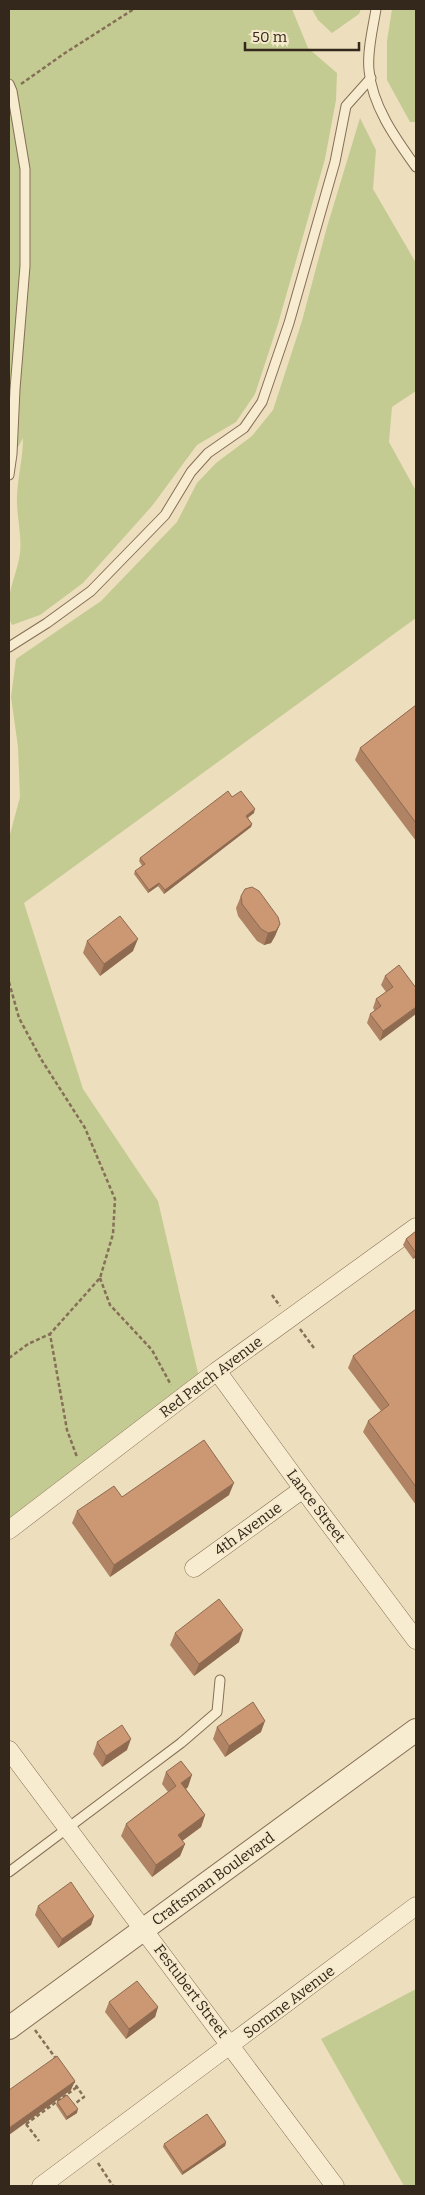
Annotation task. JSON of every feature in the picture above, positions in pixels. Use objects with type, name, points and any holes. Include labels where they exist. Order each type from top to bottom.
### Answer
[{"type":"street","name":"Red Patch Avenue","points":[[9,1530],[217,1371],[416,1227]]},
{"type":"street","name":"Lance Street","points":[[217,1371],[302,1489],[416,1640]]},
{"type":"street","name":"4th Avenue","points":[[194,1568],[302,1489]]},
{"type":"street","name":"Craftsman Boulevard","points":[[9,2028],[416,1730]]},
{"type":"street","name":"Festubert Street","points":[[9,1750],[335,2186]]},
{"type":"street","name":"Somme Avenue","points":[[41,2186],[232,2046],[416,1906]]},
{"type":"lane","points":[[376,9],[369,63],[371,78],[383,116],[416,167]]},
{"type":"lane","points":[[9,647],[47,623],[91,591],[165,515],[191,472],[208,453],[244,428],[262,402],[289,323],[335,162],[346,106],[371,78]]},
{"type":"lane","points":[[9,475],[25,266],[24,169],[10,88]]},
{"type":"lane","points":[[9,1872],[181,1743],[217,1712],[220,1680]]},
{"type":"path","points":[[10,88],[134,9]]},
{"type":"path","points":[[9,982],[19,1018],[41,1059],[85,1128],[116,1199],[113,1234],[100,1278],[50,1334],[28,1344],[9,1358]]},
{"type":"path","points":[[100,1278],[110,1305],[152,1350],[180,1400]]},
{"type":"path","points":[[50,1334],[67,1430],[83,1473]]},
{"type":"path","points":[[32,2026],[58,2062]]},
{"type":"path","points":[[69,2076],[84,2097],[72,2106]]},
{"type":"path","points":[[68,2086],[73,2082]]},
{"type":"path","points":[[39,2141],[26,2124],[77,2087]]},
{"type":"path","points":[[90,2151],[113,2186]]},
{"type":"green space","points":[[9,9],[292,9],[308,48],[337,73],[336,100],[325,159],[278,324],[255,394],[236,422],[197,445],[152,506],[83,583],[40,615],[12,625],[8,609],[20,553],[17,495],[23,438],[9,464]]},
{"type":"green space","points":[[312,9],[361,9],[359,14],[332,33],[318,20]]},
{"type":"green space","points":[[392,9],[416,9],[416,122],[410,122],[387,80],[387,41]]},
{"type":"green space","points":[[360,118],[376,150],[373,189],[416,263],[416,391],[392,407],[389,442],[416,491],[416,618],[24,903],[83,1089],[158,1201],[202,1390],[9,1529],[9,838],[20,797],[18,747],[11,697],[16,659],[101,601],[177,522],[197,483],[216,463],[252,436],[273,410],[302,321],[327,227]]},
{"type":"green space","points":[[416,1989],[416,2186],[404,2186],[321,2039]]},
{"type":"building","points":[[416,705],[416,823],[360,748]]},
{"type":"building","points":[[228,791],[232,797],[241,791],[255,809],[246,816],[252,824],[165,890],[159,883],[149,890],[135,871],[145,864],[140,858]]},
{"type":"building","points":[[252,887],[259,891],[278,917],[280,924],[276,931],[268,933],[261,929],[242,904],[241,896],[245,889]]},
{"type":"building","points":[[120,916],[138,939],[104,964],[87,941]]},
{"type":"building","points":[[399,965],[416,988],[416,1007],[383,1031],[370,1014],[381,1006],[376,999],[393,987],[385,976]]},
{"type":"building","points":[[416,1231],[416,1253],[406,1239]]},
{"type":"building","points":[[416,1309],[416,1487],[368,1421],[389,1405],[353,1356]]},
{"type":"building","points":[[204,1440],[234,1483],[114,1565],[77,1511],[114,1486],[122,1497]]},
{"type":"building","points":[[219,1599],[243,1630],[199,1664],[175,1633]]},
{"type":"building","points":[[253,1702],[265,1721],[229,1746],[217,1727]]},
{"type":"building","points":[[122,1725],[131,1739],[106,1756],[97,1742]]},
{"type":"building","points":[[181,1761],[192,1775],[181,1783],[205,1815],[178,1835],[185,1844],[156,1865],[126,1824],[176,1786],[166,1772]]},
{"type":"building","points":[[71,1882],[94,1916],[62,1939],[38,1906]]},
{"type":"building","points":[[137,1981],[158,2007],[129,2029],[109,2002]]},
{"type":"building","points":[[57,2056],[75,2081],[9,2128],[9,2090]]},
{"type":"building","points":[[67,2095],[78,2109],[67,2117],[57,2102]]},
{"type":"building","points":[[207,2114],[226,2142],[183,2172],[164,2144]]}]
